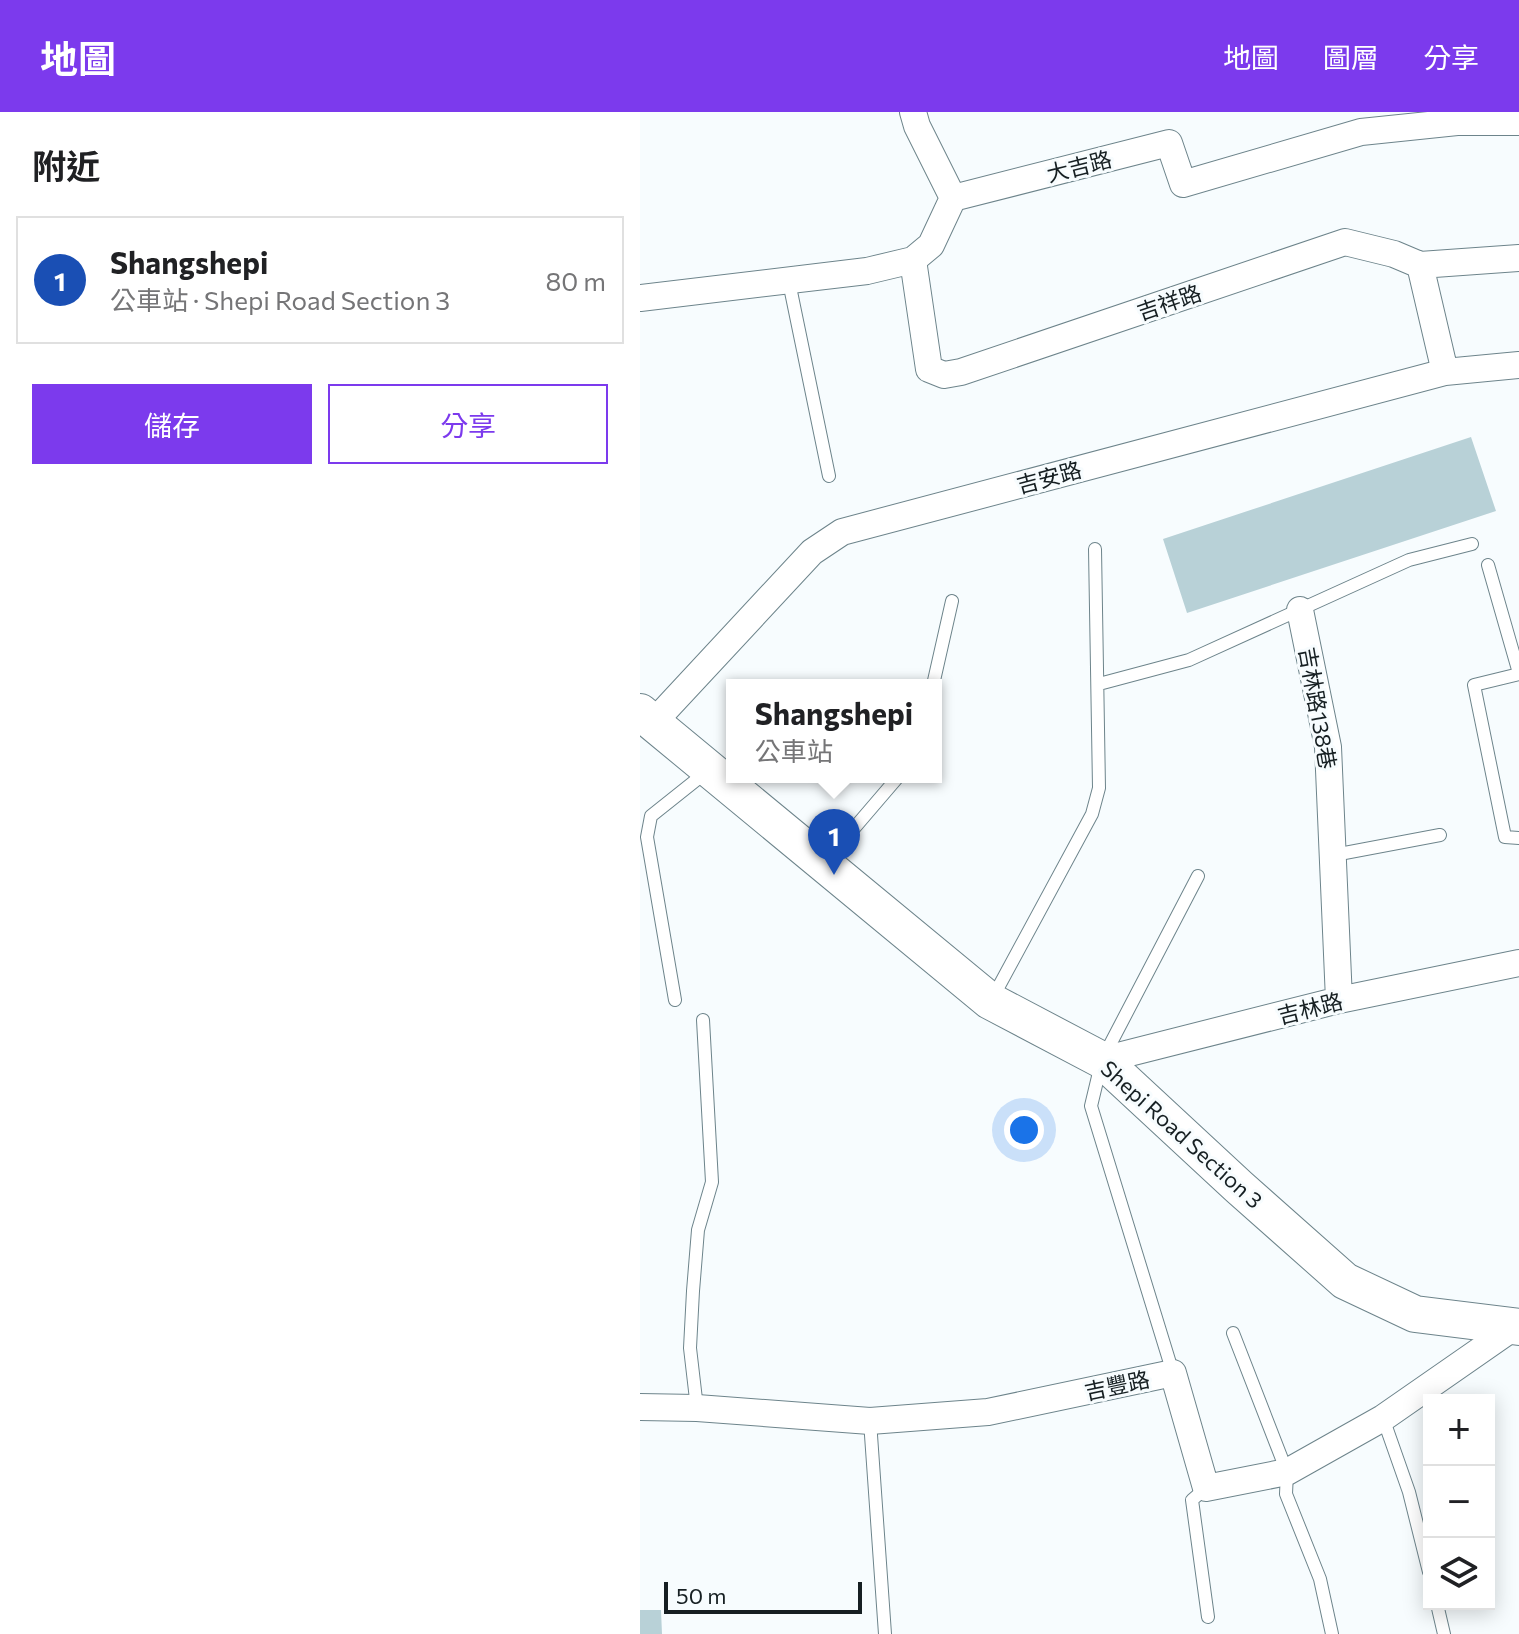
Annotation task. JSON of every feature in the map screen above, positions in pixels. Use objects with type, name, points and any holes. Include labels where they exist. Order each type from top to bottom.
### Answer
[{"type":"street","points":[[640,298],[789,282],[867,271],[913,260],[931,245],[953,198],[913,112]]},
{"type":"street","name":"大吉路","points":[[953,198],[1169,143],[1183,184],[1361,132],[1457,122],[1519,122]]},
{"type":"street","name":"吉祥路","points":[[913,260],[929,369],[944,375],[961,372],[1345,242],[1394,254],[1420,265],[1519,258]]},
{"type":"street","points":[[1420,265],[1445,372]]},
{"type":"street","name":"吉安路","points":[[646,717],[812,552],[842,532],[1445,372],[1519,365]]},
{"type":"street","name":"吉林路138巷","points":[[1300,610],[1328,747],[1339,1000]]},
{"type":"street","name":"Shepi Road Section 3","points":[[646,717],[990,1001],[1102,1060],[1345,1281],[1415,1314],[1516,1327]]},
{"type":"street","name":"吉林路","points":[[1102,1060],[1339,1000],[1519,963]]},
{"type":"street","points":[[1206,1488],[1287,1472],[1383,1418],[1516,1327]]},
{"type":"street","name":"吉豐路","points":[[640,1407],[697,1408],[870,1421],[988,1412],[1173,1373],[1206,1488]]},
{"type":"lane","points":[[789,282],[829,476]]},
{"type":"lane","points":[[1099,684],[1189,660],[1409,560],[1472,544]]},
{"type":"lane","points":[[990,1001],[1092,814],[1099,788],[1095,549]]},
{"type":"lane","points":[[1488,565],[1519,673],[1474,685],[1505,837],[1519,838]]},
{"type":"lane","points":[[934,679],[952,601]]},
{"type":"lane","points":[[675,1000],[647,837],[651,816],[709,769]]},
{"type":"lane","points":[[824,864],[893,783]]},
{"type":"lane","points":[[1334,855],[1440,835]]},
{"type":"lane","points":[[1173,1373],[1091,1106],[1102,1060],[1198,876]]},
{"type":"lane","points":[[697,1408],[690,1348],[693,1291],[698,1230],[712,1182],[703,1020]]},
{"type":"lane","points":[[1233,1333],[1287,1472],[1286,1494],[1320,1579],[1332,1634]]},
{"type":"lane","points":[[1383,1418],[1409,1492],[1423,1548]]},
{"type":"lane","points":[[870,1421],[885,1634]]},
{"type":"lane","points":[[1206,1488],[1192,1500],[1208,1617]]},
{"type":"lane","points":[[1438,1610],[1444,1634]]},
{"type":"building","points":[[1471,437],[1496,511],[1187,613],[1163,539]]},
{"type":"building","points":[[640,1610],[661,1610],[662,1634],[640,1634]]},
{"type":"place","name":"Shangshepi","points":[[834,875]]}]
